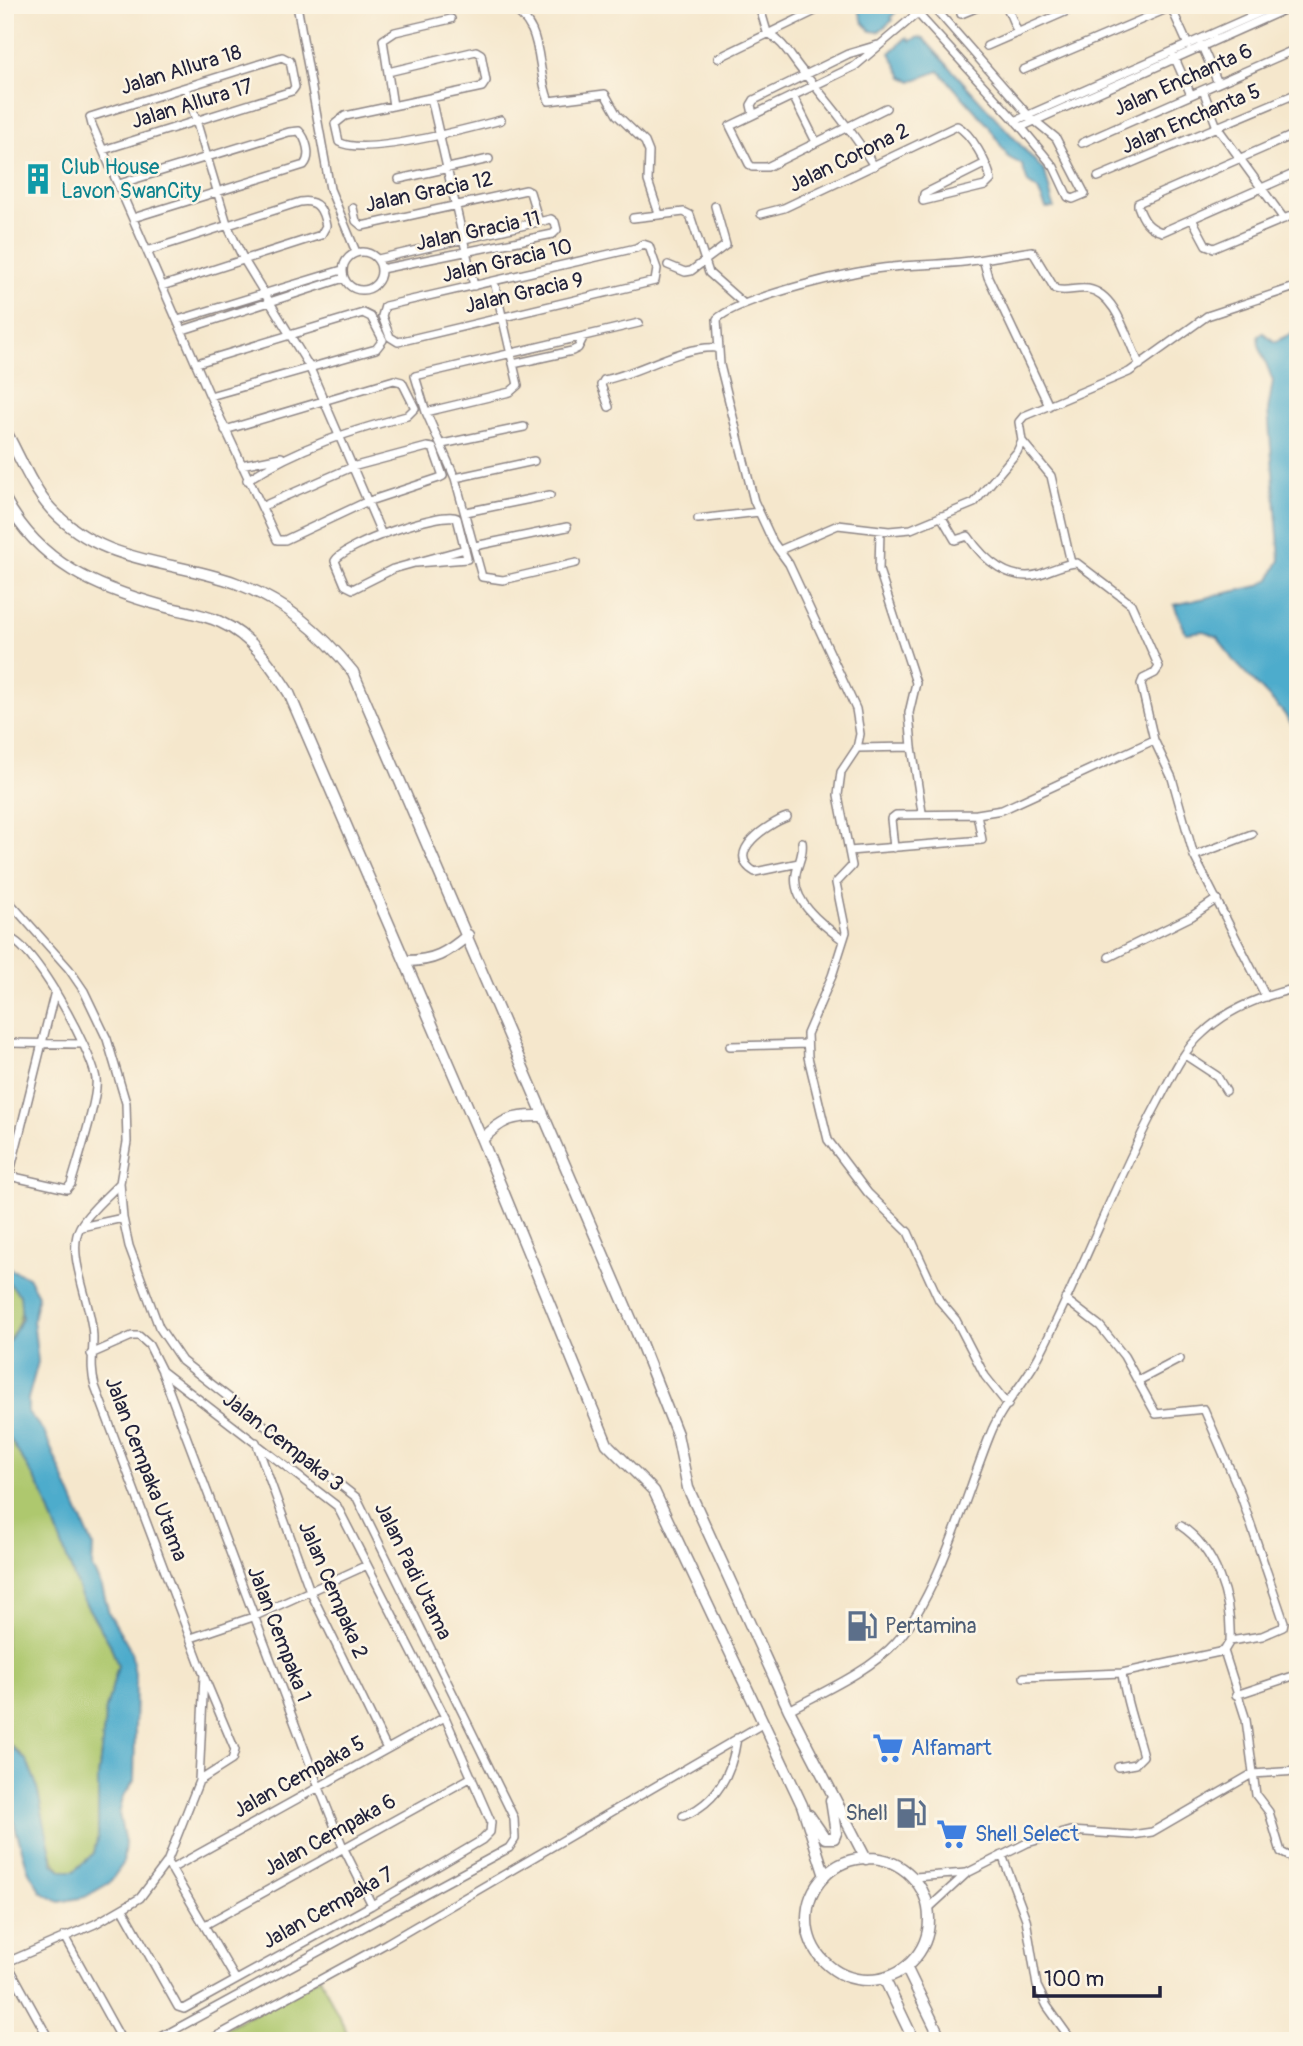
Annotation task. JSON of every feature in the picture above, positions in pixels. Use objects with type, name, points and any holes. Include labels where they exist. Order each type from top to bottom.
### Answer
[{"type":"street","points":[[297,5],[330,189],[356,252]]},
{"type":"street","points":[[506,5],[521,13],[532,27],[549,101],[605,94],[617,115],[645,142],[650,156],[648,181],[659,214]]},
{"type":"street","points":[[759,5],[767,32],[782,41],[805,75],[849,126],[874,166]]},
{"type":"street","points":[[910,5],[1054,167],[1068,197],[1081,197],[1085,191],[1056,138],[1029,116],[932,5]]},
{"type":"street","points":[[886,108],[776,165],[752,167],[730,126],[855,65],[927,5]]},
{"type":"street","points":[[961,14],[984,5]]},
{"type":"street","points":[[1006,5],[1018,33]]},
{"type":"street","points":[[987,46],[1081,5]]},
{"type":"street","points":[[1018,124],[1037,120],[1173,55],[1188,45],[1200,43],[1277,5]]},
{"type":"street","points":[[1018,124],[1029,116],[1295,5]]},
{"type":"street","points":[[1023,71],[1174,6],[1188,45]]},
{"type":"street","points":[[718,58],[821,8]]},
{"type":"street","points":[[393,106],[383,40],[386,36],[451,19]]},
{"type":"street","points":[[1200,43],[1218,83]]},
{"type":"street","points":[[753,114],[751,105],[754,100],[848,54],[882,44]]},
{"type":"street","name":"Jalan Enchanta 6","points":[[1082,143],[1298,48]]},
{"type":"street","points":[[388,72],[477,51],[481,54],[486,78],[482,87],[339,118],[335,124],[337,135],[345,146],[388,144],[501,120]]},
{"type":"street","points":[[1173,55],[1191,95]]},
{"type":"street","name":"Jalan Allura 18","points":[[103,150],[90,117],[282,57],[290,61],[295,87],[292,91]]},
{"type":"street","points":[[186,87],[228,227],[264,295],[309,366],[382,535]]},
{"type":"street","points":[[1203,90],[1217,127],[1284,219]]},
{"type":"street","name":"Jalan Allura 17","points":[[103,150],[292,91]]},
{"type":"street","name":"Jalan Enchanta 5","points":[[1098,177],[1298,93]]},
{"type":"street","points":[[793,96],[816,142]]},
{"type":"street","points":[[431,98],[474,286]]},
{"type":"street","name":"Jalan Corona 2","points":[[761,214],[784,208],[950,127],[957,126],[964,131],[984,164]]},
{"type":"street","points":[[119,184],[299,131],[304,137],[308,156],[304,165],[133,218]]},
{"type":"street","points":[[1298,133],[1138,204],[1145,221],[1153,229],[1163,232],[1298,172]]},
{"type":"street","points":[[103,150],[247,480],[279,541],[366,502],[443,475],[433,448],[352,467],[263,506]]},
{"type":"street","points":[[399,179],[489,159]]},
{"type":"street","points":[[984,164],[990,180],[985,186],[923,201],[924,194],[984,164]]},
{"type":"street","name":"Jalan Gracia 12","points":[[353,208],[356,220],[362,226],[526,190],[530,192],[539,222]]},
{"type":"street","points":[[147,251],[311,201],[319,206],[326,221],[325,233],[162,286]]},
{"type":"street","points":[[668,265],[685,272],[700,266],[726,244],[716,206]]},
{"type":"street","points":[[633,218],[684,212],[693,218],[711,277],[743,303]]},
{"type":"street","points":[[1192,219],[1206,245],[1214,248],[1298,213]]},
{"type":"street","name":"Jalan Gracia 11","points":[[377,259],[551,219],[557,230],[553,234],[381,269]]},
{"type":"street","name":"Jalan Gracia 10","points":[[401,342],[390,337],[382,316],[385,306],[636,248],[643,244],[649,246],[657,269],[655,281]]},
{"type":"street","points":[[364,251],[377,259],[381,269],[375,285],[368,289],[351,288],[343,274],[349,256],[356,252],[364,251]]},
{"type":"street","points":[[1008,1405],[985,1376],[956,1320],[939,1300],[908,1232],[868,1193],[828,1140],[807,1044],[811,1020],[832,976],[844,940],[846,925],[836,883],[852,866],[840,809],[838,784],[841,772],[858,748],[860,734],[852,700],[759,512],[750,487],[718,348],[717,319],[743,303],[889,267],[951,265],[1032,251],[1055,289],[1062,292],[1087,288],[1099,294],[1112,306],[1140,365]]},
{"type":"street","points":[[983,259],[1049,405]]},
{"type":"street","points":[[178,320],[343,274]]},
{"type":"street","points":[[183,330],[270,302],[343,274]]},
{"type":"street","points":[[426,412],[515,390],[518,382],[494,281]]},
{"type":"street","name":"Jalan Gracia 9","points":[[401,342],[655,281]]},
{"type":"street","points":[[1071,563],[1052,476],[1022,441],[1019,424],[1023,417],[1088,391],[1140,365],[1200,320],[1298,286]]},
{"type":"street","points":[[197,363],[290,334],[368,314],[383,340],[380,345],[210,396]]},
{"type":"street","points":[[576,563],[503,580],[488,580],[479,571],[475,546],[455,478],[414,379],[419,374],[639,323]]},
{"type":"street","points":[[513,364],[572,351],[578,348],[584,336]]},
{"type":"street","points":[[609,407],[601,385],[604,380],[634,374],[692,350],[718,348]]},
{"type":"street","points":[[225,430],[400,379],[414,412],[338,435],[285,456],[241,465]]},
{"type":"street","points":[[442,444],[524,426]]},
{"type":"street","points":[[5,430],[49,507],[82,535],[113,552],[235,583],[285,606],[325,638],[353,672],[468,934],[672,1421],[688,1488],[789,1710],[866,1858]]},
{"type":"street","points":[[780,550],[838,525],[880,530],[911,529],[974,503],[985,493],[1022,441]]},
{"type":"street","points":[[247,480],[285,456]]},
{"type":"street","points":[[455,478],[534,461]]},
{"type":"street","points":[[466,512],[550,495]]},
{"type":"street","points":[[5,499],[10,519],[37,545],[82,579],[137,599],[220,622],[264,653],[289,694],[482,1140],[607,1444],[654,1491],[802,1805],[825,1876]]},
{"type":"street","points":[[698,519],[759,512]]},
{"type":"street","points":[[449,515],[457,518],[467,558],[464,561],[416,563],[393,569],[353,589],[345,585],[335,557],[382,535],[449,515]]},
{"type":"street","points":[[941,516],[955,540],[968,536],[983,555],[1002,570],[1019,577],[1071,563],[1080,565],[1134,609],[1159,667],[1156,673],[1143,678],[1141,684],[1154,740],[1172,778],[1194,856],[1266,997]]},
{"type":"street","points":[[475,546],[566,527]]},
{"type":"street","points":[[880,530],[879,570],[916,683],[909,713],[922,812]]},
{"type":"street","points":[[894,848],[892,816],[922,812],[977,814],[1002,810],[1154,740]]},
{"type":"street","points":[[858,748],[912,747]]},
{"type":"street","points":[[849,851],[982,840],[977,814]]},
{"type":"street","points":[[787,817],[762,828],[748,847],[746,858],[750,869],[755,872],[799,863]]},
{"type":"street","points":[[1194,856],[1252,834]]},
{"type":"street","points":[[802,842],[804,855],[799,863],[795,884],[801,898],[825,927],[844,940]]},
{"type":"street","name":"Jalan Padi Utama","points":[[5,897],[69,969],[84,991],[107,1039],[126,1103],[127,1142],[120,1183],[123,1218],[129,1246],[151,1308],[170,1347],[182,1361],[357,1498],[462,1709],[517,1829],[509,1848],[153,2041]]},
{"type":"street","points":[[1109,957],[1192,916],[1217,899]]},
{"type":"street","points":[[406,961],[427,961],[447,953],[468,934]]},
{"type":"street","points":[[5,937],[16,941],[55,990],[83,1044],[97,1080],[71,1184],[67,1189],[7,1176],[44,1042],[55,990]]},
{"type":"street","points":[[789,1710],[871,1663],[901,1636],[938,1569],[991,1431],[1040,1355],[1090,1250],[1132,1150],[1185,1055],[1201,1034],[1220,1019],[1266,997],[1298,988]]},
{"type":"street","points":[[5,1043],[83,1044]]},
{"type":"street","points":[[730,1046],[807,1044]]},
{"type":"street","points":[[1185,1055],[1217,1076],[1226,1091]]},
{"type":"street","points":[[482,1140],[497,1124],[509,1118],[542,1116]]},
{"type":"street","points":[[80,1227],[120,1183]]},
{"type":"street","points":[[80,1227],[123,1218]]},
{"type":"street","name":"Jalan Cempaka Utama","points":[[80,1227],[75,1258],[88,1303],[93,1338],[91,1354],[94,1386],[204,1675]]},
{"type":"street","points":[[1065,1299],[1100,1326],[1138,1381],[1156,1415],[1204,1409],[1239,1490],[1284,1622],[1283,1627],[1276,1632],[1230,1641]]},
{"type":"street","name":"Jalan Cempaka 3","points":[[91,1354],[132,1336],[139,1336],[149,1345],[162,1371],[337,1506],[365,1566],[445,1717],[491,1822],[490,1832]]},
{"type":"street","points":[[1138,1381],[1180,1359]]},
{"type":"street","name":"Jalan Cempaka 1","points":[[162,1371],[318,1786],[343,1847],[372,1905]]},
{"type":"street","name":"Jalan Cempaka 2","points":[[256,1441],[310,1591],[387,1748]]},
{"type":"street","points":[[1181,1527],[1196,1536],[1206,1550],[1226,1596],[1231,1620],[1230,1641],[1224,1651],[1246,1720],[1258,1800],[1270,1816],[1279,1849],[1284,1855],[1298,1861]]},
{"type":"street","points":[[191,1638],[253,1617],[365,1566]]},
{"type":"street","points":[[1024,1678],[1122,1674],[1224,1651]]},
{"type":"street","points":[[1118,1767],[1135,1764],[1143,1756],[1133,1712],[1126,1700],[1122,1674]]},
{"type":"street","points":[[50,2041],[6,1963],[123,1909],[169,1865],[199,1781],[204,1675]]},
{"type":"street","points":[[199,1781],[232,1760],[235,1750],[204,1675]]},
{"type":"street","points":[[1236,1695],[1293,1676]]},
{"type":"street","name":"Jalan Cempaka 5","points":[[169,1865],[445,1717]]},
{"type":"street","points":[[208,2041],[387,1943],[764,1723]]},
{"type":"street","points":[[683,1816],[704,1807],[714,1797],[732,1763],[737,1738]]},
{"type":"street","points":[[930,1907],[967,1873],[1027,1843],[1070,1831],[1132,1835],[1152,1832],[1252,1774],[1298,1771]]},
{"type":"street","name":"Jalan Cempaka 6","points":[[205,1925],[472,1777]]},
{"type":"street","points":[[802,1805],[825,1838],[831,1839],[836,1833],[830,1793]]},
{"type":"street","name":"Jalan Cempaka 7","points":[[123,1909],[181,2009],[372,1905],[490,1832]]},
{"type":"street","points":[[1002,1855],[1026,1919],[1037,1986],[1047,2006],[1072,2041]]},
{"type":"street","points":[[866,1858],[894,1864],[915,1877],[930,1907],[928,1931],[920,1951],[906,1966],[884,1978],[861,1980],[839,1973],[821,1959],[810,1939],[807,1917],[812,1894],[825,1876],[844,1863],[866,1858]]},
{"type":"street","points":[[169,1865],[236,1980]]},
{"type":"street","points":[[915,1877],[967,1873]]},
{"type":"street","points":[[64,1936],[122,2041]]},
{"type":"street","points":[[906,1966],[942,2041]]},
{"type":"street","points":[[884,1978],[914,2041]]},
{"type":"green space","points":[[5,1279],[19,1294],[21,1312],[15,1331],[5,1348]]},
{"type":"green space","points":[[5,1431],[42,1491],[81,1596],[110,1644],[118,1666],[106,1709],[98,1778],[98,1835],[94,1853],[74,1871],[62,1871],[55,1862],[32,1772],[24,1758],[5,1741]]},
{"type":"green space","points":[[320,1977],[351,2041],[202,2041]]},
{"type":"water","points":[[857,5],[890,5],[896,12],[891,17],[893,20],[878,32],[871,31],[863,22]]},
{"type":"water","points":[[907,37],[910,41],[918,37],[924,39],[1045,172],[1054,208],[1046,208],[1038,190],[1028,183],[1022,165],[1008,157],[988,125],[939,71],[912,81],[903,77],[890,53]]},
{"type":"water","points":[[1298,330],[1298,733],[1282,711],[1232,659],[1218,637],[1204,631],[1186,633],[1174,605],[1258,586],[1270,579],[1280,560],[1268,410],[1273,381],[1259,345],[1258,335],[1263,333],[1275,342]]},
{"type":"water","points":[[5,1267],[28,1277],[38,1295],[33,1320],[38,1362],[28,1399],[28,1412],[44,1432],[93,1546],[92,1568],[102,1587],[109,1613],[131,1651],[136,1680],[134,1781],[123,1797],[119,1814],[125,1843],[123,1864],[109,1883],[85,1897],[59,1902],[41,1892],[28,1869],[5,1793],[5,1741],[27,1761],[36,1783],[53,1863],[62,1871],[74,1871],[94,1853],[98,1835],[98,1778],[106,1709],[118,1666],[110,1644],[81,1596],[42,1491],[5,1431],[5,1348],[22,1319],[20,1295],[5,1279]]},
{"type":"place","name":"Club House Lavon SwanCity","points":[[38,179]]},
{"type":"place","name":"Pertamina","points":[[862,1626]]},
{"type":"place","name":"Alfamart","points":[[888,1748]]},
{"type":"place","name":"Shell","points":[[911,1813]]},
{"type":"place","name":"Shell Select","points":[[952,1834]]}]
